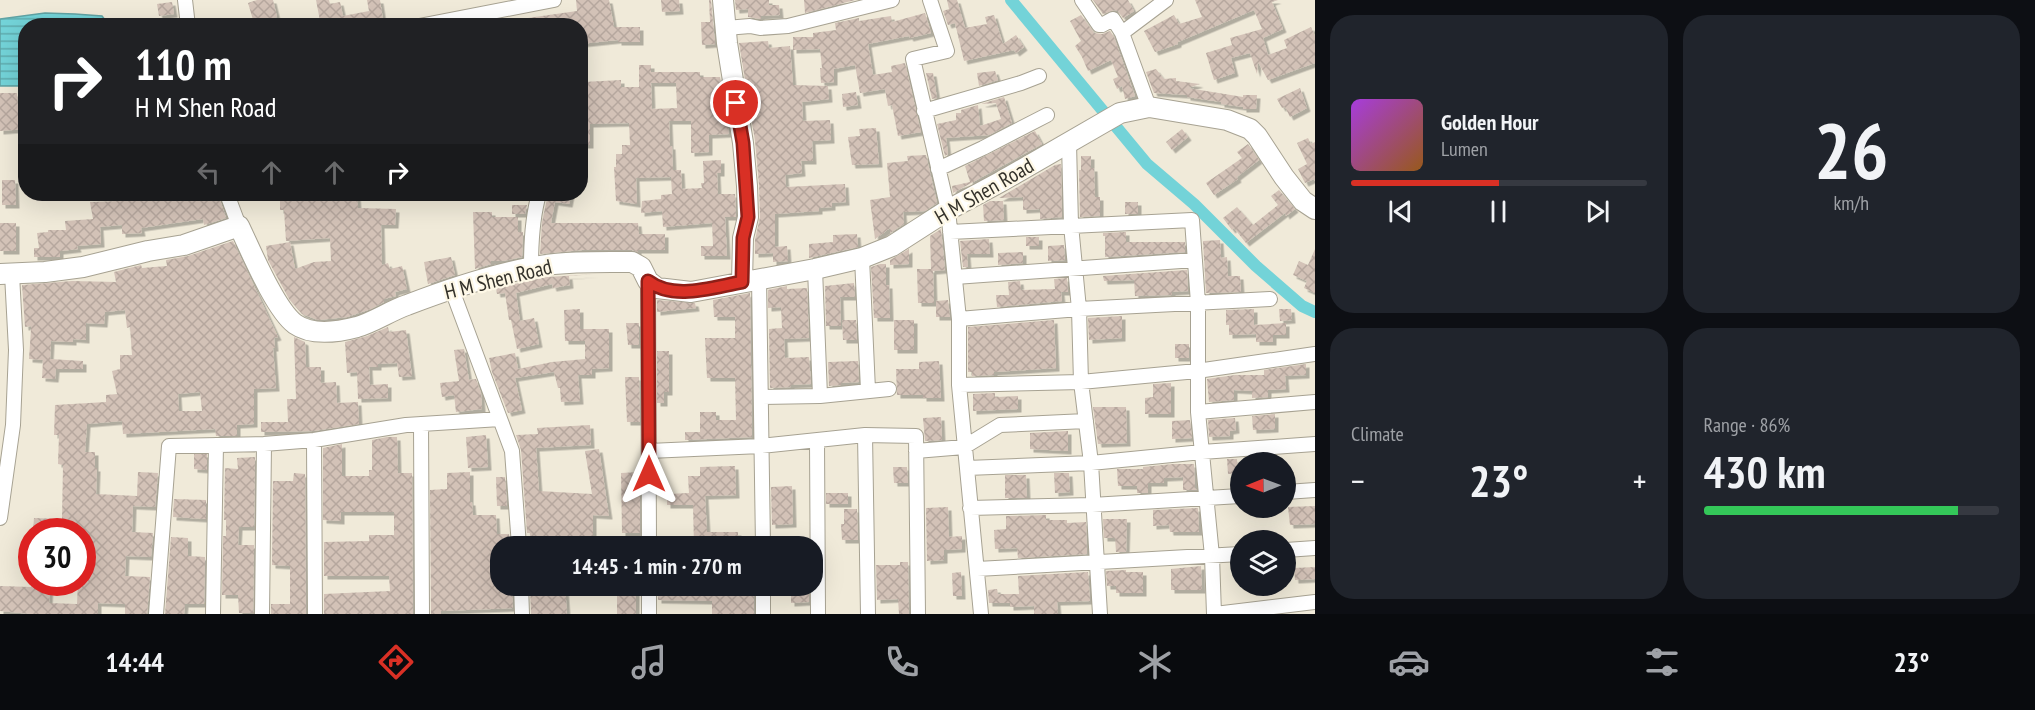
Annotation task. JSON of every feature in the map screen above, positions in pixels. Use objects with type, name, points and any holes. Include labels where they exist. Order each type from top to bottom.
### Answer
[{"type":"main road","points":[[723,0],[727,43],[743,143],[748,217],[743,238],[751,280]]},
{"type":"main road","points":[[1149,107],[1227,120],[1250,129],[1284,177],[1312,206]]},
{"type":"main road","name":"H M Shen Road","points":[[239,226],[282,312],[296,325],[314,332],[359,326],[405,306],[452,290],[531,267],[567,262],[632,262],[641,267],[648,281],[657,288],[691,292],[815,269],[862,258],[892,246],[948,210],[1120,113],[1149,107]]},
{"type":"main road","points":[[6,274],[84,267],[147,251],[184,245],[239,226]]},
{"type":"street","points":[[185,0],[187,18]]},
{"type":"street","points":[[460,18],[554,0]]},
{"type":"street","points":[[726,28],[788,26],[892,0]]},
{"type":"street","points":[[930,0],[947,51],[913,58],[948,210],[959,319],[959,385],[964,447],[981,614]]},
{"type":"street","points":[[1082,0],[1099,25],[1113,19],[1122,33],[1149,107]]},
{"type":"street","points":[[1122,33],[1166,0]]},
{"type":"street","points":[[924,111],[1039,76]]},
{"type":"street","points":[[938,169],[1047,115]]},
{"type":"street","points":[[1069,142],[1071,225],[1079,309],[1081,382],[1091,463],[1100,614]]},
{"type":"street","name":"H M Shen Road","points":[[230,201],[239,226]]},
{"type":"street","points":[[531,267],[537,201]]},
{"type":"street","points":[[950,232],[1192,220],[1198,303],[1198,412],[1212,556],[1214,614],[1315,602]]},
{"type":"street","points":[[862,258],[867,390]]},
{"type":"street","points":[[955,277],[1195,260]]},
{"type":"street","points":[[815,269],[820,396]]},
{"type":"street","points":[[0,518],[13,424],[16,350],[6,274]]},
{"type":"street","points":[[751,280],[761,397],[763,536]]},
{"type":"street","points":[[648,281],[649,536]]},
{"type":"street","points":[[452,290],[512,451],[518,536]]},
{"type":"street","points":[[959,319],[1079,309],[1270,299]]},
{"type":"street","points":[[959,385],[1081,382],[1197,371],[1315,354]]},
{"type":"street","points":[[761,397],[820,396],[889,389]]},
{"type":"street","points":[[1198,412],[1315,402]]},
{"type":"street","points":[[156,614],[169,446],[216,446],[314,440],[421,424],[500,419]]},
{"type":"street","points":[[916,451],[964,447],[1000,425],[1086,421]]},
{"type":"street","points":[[421,424],[422,614]]},
{"type":"street","points":[[649,451],[761,446],[865,435],[916,436],[918,614]]},
{"type":"street","points":[[865,435],[868,614]]},
{"type":"street","points":[[314,440],[315,614]]},
{"type":"street","points":[[817,441],[818,614]]},
{"type":"street","points":[[262,614],[264,444]]},
{"type":"street","points":[[967,468],[1091,463],[1315,444]]},
{"type":"street","points":[[213,614],[216,446]]},
{"type":"street","points":[[1296,491],[1315,490]]},
{"type":"street","points":[[970,508],[1092,505],[1230,497]]},
{"type":"street","points":[[1296,549],[1315,548]]},
{"type":"street","points":[[977,569],[1230,555]]},
{"type":"street","points":[[521,596],[522,614]]},
{"type":"street","points":[[649,596],[649,614]]},
{"type":"street","points":[[763,596],[764,614]]},
{"type":"water","points":[[45,13],[102,16],[104,18],[18,18],[18,86],[0,86],[0,19]]},
{"type":"building","points":[[257,0],[273,0],[277,17],[252,18],[248,3]]},
{"type":"building","points":[[316,0],[329,0],[330,4],[340,2],[343,16],[369,11],[367,0],[380,0],[383,18],[319,18]]},
{"type":"building","points":[[576,0],[609,0],[614,27],[640,27],[640,42],[618,42],[618,40],[588,43],[588,18],[528,18],[577,11]]},
{"type":"building","points":[[661,0],[679,0],[680,11],[662,12]]},
{"type":"building","points":[[709,0],[711,0],[715,44],[702,45],[701,22],[710,22]]},
{"type":"building","points":[[735,0],[769,0],[769,5],[779,5],[780,15],[761,16],[761,19],[748,17],[748,9],[736,10]]},
{"type":"building","points":[[804,0],[855,0],[805,13]]},
{"type":"building","points":[[947,0],[957,0],[965,28],[987,24],[985,17],[994,15],[1003,44],[1016,35],[1024,47],[1016,53],[1014,50],[964,61],[955,23],[948,25],[943,11],[949,9]]},
{"type":"building","points":[[1093,0],[1128,0],[1134,11],[1123,18],[1118,11],[1114,10],[1103,14]]},
{"type":"building","points":[[1195,0],[1278,0],[1272,2],[1283,29],[1263,38],[1268,55],[1287,48],[1284,40],[1311,27],[1315,36],[1315,63],[1268,80],[1258,62],[1257,74],[1250,53],[1231,58],[1235,73],[1214,80],[1206,53],[1232,45],[1230,38],[1262,29],[1254,10],[1155,52],[1144,31],[1174,15],[1179,24],[1202,17]]},
{"type":"building","points":[[172,2],[174,14],[159,16],[157,4]]},
{"type":"building","points":[[925,13],[931,33],[868,44],[873,75],[892,72],[891,66],[905,63],[921,132],[898,136],[892,105],[888,106],[885,89],[860,93],[855,65],[834,69],[834,82],[821,83],[820,49],[793,50],[793,37],[813,37],[813,33],[836,30],[835,23],[859,18],[859,21],[891,16],[892,22]]},
{"type":"building","points":[[1081,15],[1094,33],[1102,34],[1110,31],[1114,37],[1135,96],[1125,99],[1122,86],[1117,89],[1113,79],[1118,77],[1111,60],[1088,71],[1075,46],[1081,41],[1070,21]]},
{"type":"building","points":[[768,41],[769,48],[790,46],[793,85],[828,86],[829,99],[802,102],[803,121],[830,120],[831,140],[812,141],[813,161],[801,161],[802,173],[785,175],[786,187],[845,184],[846,202],[832,203],[832,207],[819,208],[819,211],[775,214],[775,247],[787,246],[788,261],[773,262],[773,253],[755,254],[755,240],[760,217],[759,185],[755,141],[739,43]]},
{"type":"building","points":[[639,65],[651,65],[651,72],[700,72],[700,77],[720,77],[729,134],[709,135],[709,152],[691,153],[691,121],[669,121],[673,170],[681,170],[682,189],[702,188],[701,183],[704,183],[703,161],[721,160],[721,173],[717,173],[718,194],[735,194],[736,217],[725,217],[727,256],[701,256],[701,246],[713,246],[712,223],[663,227],[662,211],[641,213],[642,201],[661,199],[661,195],[672,194],[671,177],[636,178],[637,204],[616,201],[614,167],[616,167],[616,154],[622,154],[622,145],[630,145],[629,123],[590,124],[590,145],[588,145],[588,82],[621,80],[621,87],[639,87]],"holes":[[[651,83],[676,83],[677,108],[652,109]]]},
{"type":"building","points":[[1156,69],[1164,79],[1176,78],[1176,81],[1200,84],[1188,88],[1243,97],[1243,95],[1257,95],[1256,109],[1243,109],[1243,107],[1221,104],[1221,102],[1187,97],[1187,95],[1154,93],[1146,72]]},
{"type":"building","points":[[995,71],[998,80],[979,86],[977,73]]},
{"type":"building","points":[[926,73],[933,73],[937,98],[932,99]]},
{"type":"building","points":[[1300,88],[1307,108],[1290,117],[1285,107],[1282,108],[1277,99]]},
{"type":"building","points":[[856,92],[858,105],[843,107],[842,94]]},
{"type":"building","points":[[0,93],[17,93],[18,130],[0,131]]},
{"type":"building","points":[[1004,97],[1012,123],[989,135],[946,138],[948,154],[945,156],[937,124],[956,120],[956,113],[978,105],[980,126],[1001,119],[996,103],[981,104]]},
{"type":"building","points":[[876,128],[879,164],[852,165],[848,137],[860,136],[859,129]]},
{"type":"building","points":[[1182,129],[1188,137],[1172,150],[1166,142]]},
{"type":"building","points":[[1035,131],[1042,144],[953,193],[952,186],[970,182],[965,166]]},
{"type":"building","points":[[1308,138],[1311,144],[1315,142],[1315,181],[1314,179],[1305,183],[1298,169],[1307,164],[1297,143]]},
{"type":"building","points":[[1248,144],[1259,160],[1237,177],[1238,179],[1214,195],[1206,183],[1242,158],[1237,152]]},
{"type":"building","points":[[926,155],[937,203],[925,211],[903,212],[904,224],[890,233],[890,228],[875,239],[870,200],[890,197],[887,163],[908,161],[907,156]]},
{"type":"building","points":[[1081,156],[1091,156],[1091,168],[1094,168],[1095,197],[1100,197],[1100,216],[1080,217]]},
{"type":"building","points":[[1061,164],[1062,217],[1040,219],[1040,209],[1023,210],[1023,197],[999,198],[1055,165]]},
{"type":"building","points":[[2,180],[15,180],[16,205],[2,205]]},
{"type":"building","points":[[1279,190],[1295,209],[1286,216],[1285,213],[1246,243],[1223,218],[1237,207],[1253,225],[1278,205],[1271,196]]},
{"type":"building","points":[[220,201],[226,218],[204,225],[203,219],[141,228],[142,233],[122,234],[122,225],[100,227],[101,244],[77,246],[78,249],[60,251],[60,257],[34,257],[34,248],[39,248],[37,233],[48,232],[48,230],[66,230],[65,221],[93,219],[90,202]]},
{"type":"building","points":[[280,201],[358,201],[358,208],[396,209],[395,225],[381,225],[382,265],[388,263],[390,269],[402,266],[407,289],[395,292],[396,296],[384,299],[384,302],[371,309],[347,317],[318,320],[302,314],[289,299],[268,260],[266,246],[290,242],[295,269],[314,262],[331,261],[330,238],[286,241],[284,210],[280,210]]},
{"type":"building","points":[[546,201],[570,201],[569,204],[555,202],[551,223],[638,223],[639,234],[665,234],[665,250],[638,250],[638,252],[582,250],[540,254],[542,222]]},
{"type":"building","points":[[990,201],[1003,201],[1004,220],[984,221],[983,205]]},
{"type":"building","points":[[1125,202],[1138,202],[1138,214],[1125,214]]},
{"type":"building","points":[[512,205],[527,205],[525,214],[512,214]]},
{"type":"building","points":[[473,212],[492,212],[492,217],[518,217],[518,232],[523,232],[522,257],[491,261],[491,264],[475,269]]},
{"type":"building","points":[[0,223],[16,223],[16,251],[0,251]]},
{"type":"building","points":[[941,229],[945,270],[933,271],[934,303],[918,303],[917,269],[931,269],[930,236]]},
{"type":"building","points":[[1126,232],[1126,242],[1185,242],[1185,252],[1105,257],[1103,233]]},
{"type":"building","points":[[857,234],[858,247],[809,258],[809,244],[833,242],[833,235]]},
{"type":"building","points":[[1026,237],[1039,237],[1039,246],[1026,246]]},
{"type":"building","points":[[989,239],[990,254],[967,254],[968,267],[963,267],[960,241]]},
{"type":"building","points":[[1220,240],[1221,258],[1227,257],[1228,276],[1240,276],[1241,292],[1206,293],[1203,241]]},
{"type":"building","points":[[233,241],[278,337],[274,338],[275,348],[273,348],[276,388],[254,389],[254,424],[237,425],[237,436],[216,436],[215,429],[123,434],[122,421],[87,424],[85,452],[95,452],[96,494],[137,496],[138,472],[158,473],[155,507],[133,506],[132,532],[153,533],[151,557],[126,556],[125,576],[150,577],[147,614],[125,614],[125,604],[98,603],[98,614],[31,614],[0,611],[0,586],[18,587],[18,596],[49,596],[49,603],[77,604],[77,596],[96,596],[96,518],[62,518],[63,465],[58,464],[59,435],[54,435],[55,405],[106,402],[106,395],[117,394],[112,371],[120,369],[120,355],[132,355],[130,327],[127,328],[125,310],[105,312],[104,324],[86,323],[86,340],[51,341],[50,359],[83,361],[83,369],[56,369],[55,379],[42,378],[43,360],[29,359],[31,326],[25,327],[22,285],[72,281],[116,282],[114,272],[141,265],[142,268],[167,266],[166,260],[188,256]],"holes":[[[200,392],[202,411],[179,411],[178,394]]]},
{"type":"building","points":[[1064,245],[1065,260],[1048,261],[1048,246]]},
{"type":"building","points":[[909,249],[909,264],[890,265],[890,260]]},
{"type":"building","points":[[1315,249],[1315,293],[1304,288],[1307,281],[1293,275],[1299,261],[1308,265]]},
{"type":"building","points":[[1023,252],[1023,263],[998,265],[998,253]]},
{"type":"building","points":[[451,257],[455,275],[428,284],[424,262]]},
{"type":"building","points":[[886,264],[890,318],[874,318],[871,267]]},
{"type":"building","points":[[1187,270],[1188,291],[1172,292],[1172,295],[1135,296],[1134,280],[1104,281],[1103,276]]},
{"type":"building","points":[[596,274],[569,276],[570,285],[553,288],[552,284],[516,293],[520,321],[534,318],[539,344],[517,349],[505,293],[497,294],[496,288],[547,277]]},
{"type":"building","points":[[1067,278],[1068,292],[1061,292],[1062,301],[997,307],[996,295],[1009,295],[1008,282],[1020,281],[1021,290],[1055,289],[1054,279]]},
{"type":"building","points":[[854,283],[855,297],[840,297],[841,326],[826,326],[825,286]]},
{"type":"building","points":[[787,286],[787,289],[807,288],[809,338],[784,339],[785,358],[809,357],[811,384],[770,388],[769,329],[782,328],[781,307],[768,308],[768,290]]},
{"type":"building","points":[[750,293],[752,437],[685,440],[685,432],[700,432],[700,412],[716,412],[716,420],[736,420],[735,378],[707,378],[705,338],[735,338],[735,317],[714,317],[713,300]]},
{"type":"building","points":[[657,300],[695,303],[696,308],[657,312]]},
{"type":"building","points":[[948,300],[950,317],[936,317],[936,301]]},
{"type":"building","points":[[580,309],[580,329],[609,329],[609,368],[592,369],[592,375],[578,375],[580,401],[561,402],[560,388],[558,388],[554,372],[515,378],[522,410],[508,413],[489,358],[515,353],[518,369],[552,362],[585,359],[585,341],[565,341],[564,310]]},
{"type":"building","points":[[1254,309],[1254,325],[1286,323],[1286,335],[1273,335],[1273,342],[1256,342],[1256,334],[1229,335],[1226,310]]},
{"type":"building","points":[[1279,309],[1291,309],[1292,320],[1280,321]]},
{"type":"building","points":[[1122,316],[1122,338],[1089,340],[1088,318]]},
{"type":"building","points":[[842,320],[856,320],[857,340],[843,340]]},
{"type":"building","points":[[894,320],[914,320],[914,350],[894,350]]},
{"type":"building","points":[[1054,320],[1056,368],[994,372],[994,375],[972,376],[972,372],[968,372],[968,327]]},
{"type":"building","points":[[626,323],[639,323],[639,345],[628,345]]},
{"type":"building","points":[[388,327],[389,332],[406,330],[412,376],[399,377],[397,363],[369,367],[370,385],[388,384],[388,398],[358,399],[357,372],[347,373],[345,342]]},
{"type":"building","points":[[294,337],[305,342],[306,367],[321,367],[321,383],[336,382],[337,403],[358,402],[359,424],[313,431],[261,432],[261,422],[288,422],[287,399],[296,399]]},
{"type":"building","points":[[1175,344],[1189,344],[1189,358],[1175,358]]},
{"type":"building","points":[[464,349],[469,380],[476,379],[481,393],[482,409],[456,412],[454,395],[442,397],[440,383],[459,381],[454,350]]},
{"type":"building","points":[[657,351],[669,351],[669,392],[664,392],[664,403],[657,403]]},
{"type":"building","points":[[858,361],[859,382],[829,386],[828,362]]},
{"type":"building","points":[[939,361],[941,398],[897,395],[896,369],[919,369],[919,362]]},
{"type":"building","points":[[1306,364],[1306,375],[1285,376],[1286,389],[1268,390],[1268,397],[1252,398],[1252,391],[1234,390],[1234,400],[1209,402],[1207,379],[1235,375],[1264,375],[1264,370]]},
{"type":"building","points":[[625,377],[639,377],[640,422],[627,422]]},
{"type":"building","points":[[1171,383],[1171,414],[1145,414],[1145,398],[1153,397],[1153,384]]},
{"type":"building","points":[[995,393],[995,397],[1018,396],[1018,409],[973,411],[973,394]]},
{"type":"building","points":[[1093,407],[1126,407],[1127,443],[1098,444]]},
{"type":"building","points":[[1275,414],[1275,429],[1253,430],[1252,416]]},
{"type":"building","points":[[941,417],[942,440],[925,441],[923,418]]},
{"type":"building","points":[[1235,418],[1236,430],[1230,431],[1230,436],[1209,437],[1208,420]]},
{"type":"building","points":[[1190,420],[1192,438],[1172,439],[1172,421]]},
{"type":"building","points":[[590,425],[591,445],[536,448],[539,491],[592,494],[585,451],[599,449],[609,516],[593,515],[593,536],[530,536],[530,533],[527,533],[521,450],[516,435],[538,434],[537,428]]},
{"type":"building","points":[[1068,431],[1068,451],[1030,449],[1030,433]]},
{"type":"building","points":[[486,435],[488,467],[468,468],[466,437]]},
{"type":"building","points":[[397,437],[398,473],[412,473],[413,614],[324,614],[324,594],[390,591],[389,576],[324,576],[324,542],[369,541],[369,535],[394,535],[394,512],[341,512],[341,521],[323,520],[323,448],[342,444],[342,476],[369,476],[369,470],[372,470],[372,440]]},
{"type":"building","points":[[194,454],[207,454],[207,470],[194,469]]},
{"type":"building","points":[[255,457],[254,527],[239,527],[238,545],[254,545],[253,613],[239,613],[238,595],[222,595],[223,536],[226,536],[225,468],[238,469],[237,458]]},
{"type":"building","points":[[1227,459],[1230,459],[1230,474],[1228,474]]},
{"type":"building","points":[[1194,464],[1197,490],[1183,490],[1183,477],[1164,478],[1164,483],[1148,483],[1148,493],[1137,493],[1137,486],[1118,486],[1117,469],[1143,469],[1143,467]]},
{"type":"building","points":[[735,466],[736,495],[705,496],[707,532],[738,532],[738,536],[694,536],[693,505],[667,505],[667,494],[689,493],[688,476],[700,476],[700,467]]},
{"type":"building","points":[[893,467],[907,467],[908,483],[894,483]]},
{"type":"building","points":[[470,472],[470,502],[472,502],[473,515],[496,515],[497,534],[509,534],[509,536],[490,536],[490,596],[512,596],[513,608],[441,611],[441,614],[431,614],[430,490],[447,489],[447,473]]},
{"type":"building","points":[[640,472],[640,533],[622,533],[621,473]]},
{"type":"building","points":[[294,473],[305,474],[306,614],[271,614],[271,604],[290,604],[290,566],[272,565],[273,481],[293,481]]},
{"type":"building","points":[[1054,473],[1069,473],[1070,492],[1055,493]]},
{"type":"building","points":[[1005,475],[1026,475],[1027,498],[1005,498]]},
{"type":"building","points":[[496,477],[505,477],[507,506],[497,506]]},
{"type":"building","points":[[792,486],[793,524],[772,525],[771,487]]},
{"type":"building","points":[[826,493],[848,493],[848,504],[826,504]]},
{"type":"building","points":[[174,499],[206,500],[206,519],[173,517]]},
{"type":"building","points":[[1315,506],[1315,524],[1290,525],[1289,518],[1296,518],[1296,507]]},
{"type":"building","points":[[948,507],[949,537],[962,536],[962,549],[944,550],[944,560],[927,561],[926,508]]},
{"type":"building","points":[[1198,508],[1199,532],[1170,532],[1169,525],[1153,526],[1153,510]]},
{"type":"building","points":[[844,509],[857,509],[858,540],[842,540],[841,524],[844,524]]},
{"type":"building","points":[[1046,515],[1046,520],[1067,520],[1067,523],[1086,522],[1087,554],[1018,558],[1017,548],[995,549],[994,530],[1006,529],[1006,516]]},
{"type":"building","points":[[1103,519],[1127,519],[1126,552],[1116,552],[1115,538],[1104,538]]},
{"type":"building","points":[[171,537],[188,538],[188,556],[205,557],[204,604],[185,604],[184,614],[165,614]]},
{"type":"building","points":[[900,562],[908,562],[909,614],[899,614],[898,599],[877,600],[876,565],[900,565]]},
{"type":"building","points":[[1201,566],[1202,590],[1171,590],[1171,569]]},
{"type":"building","points":[[1315,567],[1315,579],[1296,580],[1296,568]]},
{"type":"building","points":[[1126,570],[1126,572],[1143,572],[1143,593],[1116,593],[1116,586],[1107,586],[1106,571]]},
{"type":"building","points":[[961,572],[962,596],[953,596],[952,573]]},
{"type":"building","points":[[1088,572],[1090,601],[1057,602],[1058,614],[1034,614],[1034,606],[1010,607],[1010,603],[989,603],[988,590],[997,589],[998,594],[1019,594],[1018,576]]},
{"type":"building","points":[[530,596],[566,596],[567,614],[531,614]]},
{"type":"building","points":[[617,596],[636,596],[636,614],[617,614]]},
{"type":"building","points":[[658,596],[754,596],[754,614],[712,614],[712,601],[658,600]]},
{"type":"building","points":[[791,596],[809,596],[809,602],[791,603]]},
{"type":"waterway","points":[[1011,0],[1147,164],[1194,204],[1256,266],[1302,306],[1315,312]]},
{"type":"route","points":[[649,474],[648,281],[657,288],[691,292],[742,282],[743,238],[748,217],[747,186],[736,103]]}]
